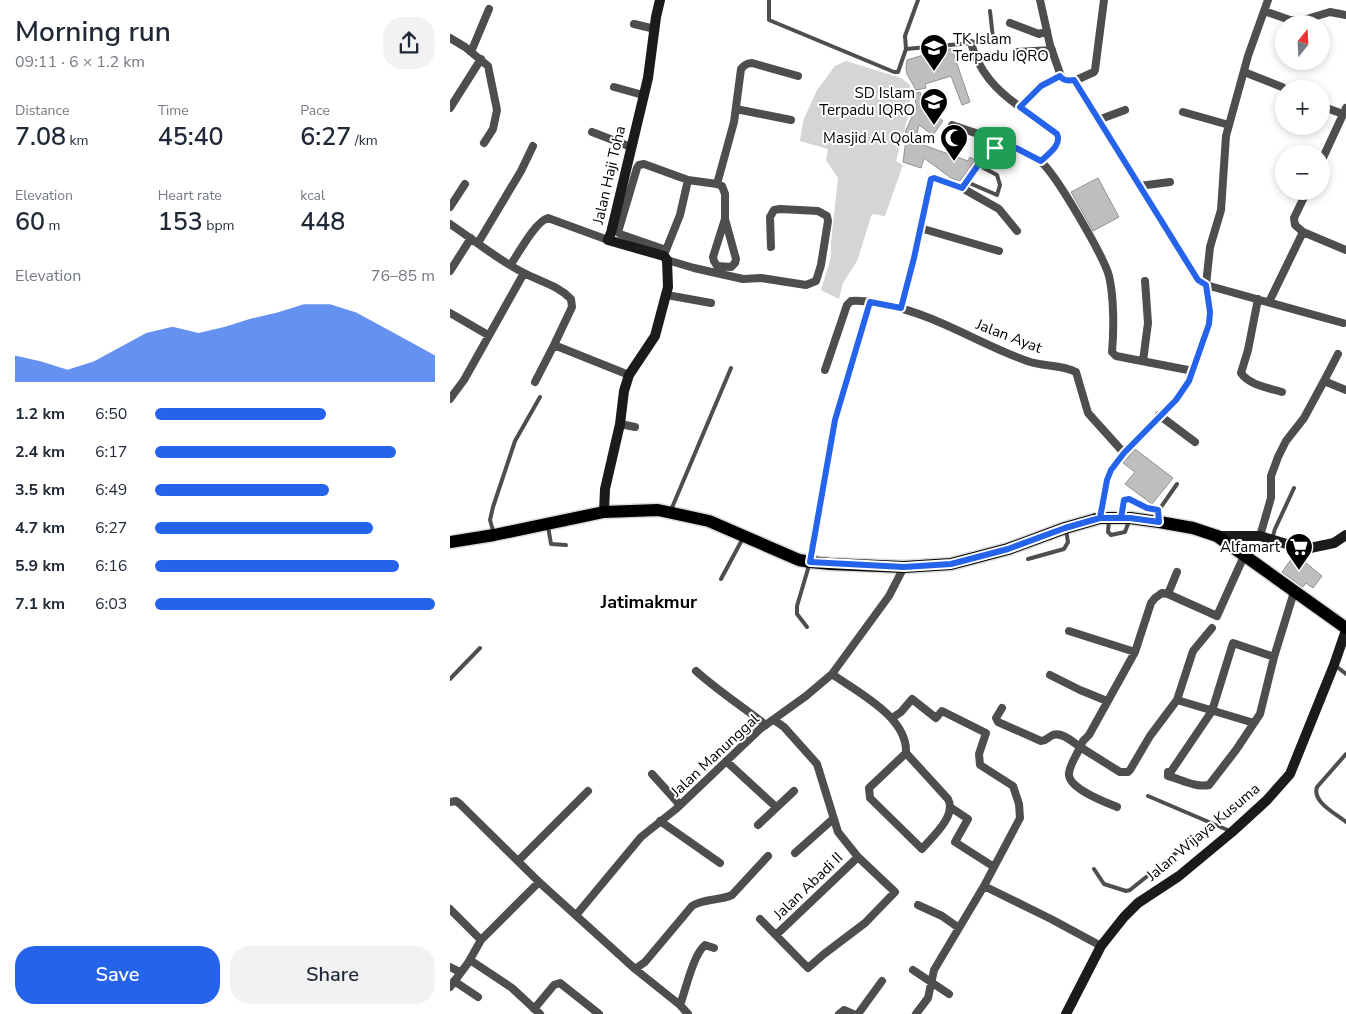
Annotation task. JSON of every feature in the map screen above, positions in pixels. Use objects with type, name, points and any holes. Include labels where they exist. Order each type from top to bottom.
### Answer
[{"type":"main road","points":[[450,542],[494,535],[604,512],[658,510],[709,522],[777,551],[810,562],[904,567],[951,564],[1008,549],[1065,528],[1115,518],[1159,516],[1217,536],[1346,629]]},
{"type":"street","name":"Jalan Haji Toha","points":[[660,0],[643,95],[608,240],[666,256]]},
{"type":"street","points":[[1040,0],[1060,76],[1066,81],[1074,80],[1096,70],[1104,0]]},
{"type":"street","points":[[1115,518],[1107,480],[1124,453],[1176,400],[1189,381],[1209,324],[1210,312],[1206,285],[1210,247],[1221,210],[1224,151],[1229,125],[1244,72],[1268,0]]},
{"type":"street","points":[[471,52],[489,9]]},
{"type":"street","points":[[1264,11],[1290,20],[1300,21],[1330,12],[1346,15]]},
{"type":"street","points":[[1010,23],[1040,34],[1047,31]]},
{"type":"street","points":[[634,24],[655,29]]},
{"type":"street","points":[[450,38],[488,66],[497,110],[493,129],[484,143]]},
{"type":"street","points":[[971,43],[975,57],[987,78],[996,88],[1057,134],[1059,138],[1058,143],[1041,161]]},
{"type":"street","points":[[1017,52],[1052,50]]},
{"type":"street","points":[[450,108],[481,59]]},
{"type":"street","points":[[718,184],[736,109],[741,69],[748,63],[798,76]]},
{"type":"street","points":[[1244,72],[1275,84]]},
{"type":"street","points":[[1020,107],[1041,86],[1060,76]]},
{"type":"street","points":[[1074,80],[1198,280],[1206,285],[1342,323]]},
{"type":"street","points":[[614,87],[643,95]]},
{"type":"street","points":[[1329,145],[1344,111],[1330,108]]},
{"type":"street","points":[[736,109],[791,120]]},
{"type":"street","points":[[1098,120],[1125,110]]},
{"type":"street","points":[[1183,112],[1229,125]]},
{"type":"street","points":[[952,125],[1016,148],[1041,161],[1053,175],[1094,245],[1108,276],[1114,332],[1112,352],[1116,356],[1193,371]]},
{"type":"street","points":[[592,132],[631,147]]},
{"type":"street","points":[[478,243],[522,171],[533,146]]},
{"type":"street","points":[[964,185],[990,150],[1016,148]]},
{"type":"street","points":[[725,219],[713,257],[717,266],[731,267],[736,259],[725,219],[725,194],[722,186],[688,180],[644,164],[639,164],[618,232],[694,268],[744,279],[761,278],[806,285],[816,281],[821,265],[828,221],[827,216],[822,212],[774,210],[770,217],[771,247]]},
{"type":"street","points":[[901,308],[931,179],[934,178],[964,185],[999,209],[1017,231]]},
{"type":"street","points":[[604,512],[605,489],[629,375],[655,336],[668,287],[666,256],[680,214],[688,180]]},
{"type":"street","points":[[1140,186],[1170,182]]},
{"type":"street","points":[[450,207],[465,184]]},
{"type":"street","points":[[1303,200],[1293,222],[1304,232],[1346,250]]},
{"type":"street","points":[[511,264],[542,220],[548,218],[608,240]]},
{"type":"street","points":[[450,224],[524,273],[544,280],[562,291],[572,301],[571,310],[534,382]]},
{"type":"street","points":[[920,228],[999,252]]},
{"type":"street","points":[[1269,302],[1304,232]]},
{"type":"street","points":[[450,270],[471,238]]},
{"type":"street","points":[[450,399],[464,380],[524,273]]},
{"type":"street","points":[[1143,361],[1148,323],[1145,281]]},
{"type":"street","points":[[666,295],[711,303]]},
{"type":"street","name":"Jalan Ayat","points":[[825,370],[847,305],[851,301],[857,300],[901,308],[932,318],[1029,362],[1067,368],[1076,372],[1088,413],[1124,453]]},
{"type":"street","points":[[1258,300],[1242,374],[1254,383],[1282,392]]},
{"type":"street","points":[[450,313],[488,335]]},
{"type":"street","points":[[554,345],[629,375]]},
{"type":"street","points":[[1260,536],[1271,498],[1271,476],[1278,457],[1286,441],[1304,418],[1338,354]]},
{"type":"street","points":[[1324,381],[1346,390]]},
{"type":"street","points":[[1160,415],[1195,442]]},
{"type":"street","points":[[620,424],[635,427]]},
{"type":"street","points":[[1217,536],[1260,536],[1290,545],[1310,548],[1334,543],[1346,536]]},
{"type":"street","points":[[1117,807],[1080,789],[1069,779],[1069,772],[1083,741],[1089,735],[1135,652],[1152,603],[1160,594],[1168,594],[1217,616],[1244,556]]},
{"type":"street","name":"Jalan Manunggal","points":[[577,914],[641,837],[680,805],[748,739],[832,674],[889,596],[904,567]]},
{"type":"street","points":[[1168,594],[1177,572]]},
{"type":"street","points":[[1274,657],[1233,643],[1212,711],[1168,774],[1203,786],[1209,785],[1254,723],[1260,714],[1274,657],[1294,592]]},
{"type":"street","points":[[1002,708],[996,718],[998,722],[1041,741],[1045,741],[1054,734],[1058,734],[1074,742],[1120,772],[1128,772],[1135,764],[1150,736],[1177,700],[1193,651],[1212,628]]},
{"type":"street","name":"Jalan Wijaya Kusuma","points":[[1066,1014],[1101,946],[1124,916],[1179,876],[1232,832],[1267,800],[1290,774],[1334,665],[1346,629]]},
{"type":"street","points":[[1069,631],[1135,652]]},
{"type":"street","points":[[696,671],[766,725]]},
{"type":"street","points":[[832,674],[892,718],[902,734],[906,744],[906,753],[948,798],[950,811],[942,825],[922,849],[870,798],[869,788],[906,753]]},
{"type":"street","points":[[1050,674],[1080,690],[1107,701]]},
{"type":"street","points":[[892,718],[901,712],[912,699],[936,718],[942,711],[986,733],[979,754],[980,765],[1013,786],[1019,804],[1020,818],[984,886],[934,970],[928,998],[916,1014]]},
{"type":"street","points":[[1177,700],[1254,723]]},
{"type":"street","points":[[760,919],[808,968],[865,923],[895,892],[858,856],[838,832],[817,764],[784,727],[774,720]]},
{"type":"street","points":[[726,761],[776,807]]},
{"type":"street","points":[[652,774],[680,805]]},
{"type":"street","points":[[758,825],[794,790]]},
{"type":"street","points":[[518,861],[588,791]]},
{"type":"street","points":[[450,802],[456,801],[460,804],[539,882],[688,1014]]},
{"type":"street","points":[[950,807],[968,818],[955,842],[994,867]]},
{"type":"street","points":[[796,854],[833,819]]},
{"type":"street","points":[[660,821],[720,863]]},
{"type":"street","points":[[635,969],[645,962],[692,906],[698,902],[732,895],[768,856]]},
{"type":"street","name":"Jalan Abadi II","points":[[776,935],[858,856]]},
{"type":"street","points":[[478,997],[452,984],[470,960],[481,940],[539,882]]},
{"type":"street","points":[[984,886],[1060,923],[1101,946]]},
{"type":"street","points":[[918,905],[942,916],[959,928]]},
{"type":"street","points":[[450,909],[481,940]]},
{"type":"street","points":[[680,1005],[702,947],[705,945],[714,948]]},
{"type":"street","points":[[470,960],[512,988],[537,1012],[554,985],[560,983],[599,1014]]},
{"type":"street","points":[[450,967],[460,972]]},
{"type":"street","points":[[913,970],[949,994]]},
{"type":"street","points":[[858,1014],[882,981]]},
{"type":"street","points":[[839,1014],[844,1010],[853,1014]]},
{"type":"lane","points":[[769,0],[769,20],[894,72],[898,72],[901,68],[906,49],[906,36],[918,0]]},
{"type":"lane","points":[[906,49],[971,43],[993,38],[990,12]]},
{"type":"lane","points":[[964,185],[996,195],[1000,185],[997,175],[978,166]]},
{"type":"lane","points":[[807,627],[797,614],[796,606],[810,562],[835,420],[870,302]]},
{"type":"lane","points":[[670,512],[731,368]]},
{"type":"lane","points":[[494,535],[490,520],[515,441],[540,397]]},
{"type":"lane","points":[[1115,518],[1125,532],[1111,535],[1108,532],[1115,518],[1124,500],[1129,499],[1159,516],[1177,484]]},
{"type":"lane","points":[[1272,539],[1294,488]]},
{"type":"lane","points":[[548,524],[552,544],[566,545]]},
{"type":"lane","points":[[1028,559],[1064,549],[1068,542],[1065,528]]},
{"type":"lane","points":[[722,579],[744,536]]},
{"type":"lane","points":[[450,679],[480,648]]},
{"type":"lane","points":[[1334,665],[1346,674]]},
{"type":"lane","points":[[1346,754],[1317,787],[1315,792],[1316,798],[1346,822]]},
{"type":"lane","points":[[1148,796],[1232,832]]},
{"type":"lane","points":[[1094,869],[1104,884],[1126,891],[1130,890],[1212,824]]},
{"type":"shaded area","points":[[846,61],[901,78],[910,85],[910,109],[896,161],[903,165],[885,216],[872,214],[857,261],[843,283],[839,299],[821,290],[831,257],[838,178],[826,160],[828,149],[800,141],[803,121],[817,90],[835,66]]},
{"type":"building","name":"TK Islam Terpadu IQRO","points":[[943,49],[952,49],[970,102],[962,105],[951,76],[925,84],[926,88],[916,90],[907,74],[907,60]]},
{"type":"building","points":[[920,92],[926,108],[943,121],[933,135],[919,125],[915,142],[968,161],[970,157],[975,160],[960,181],[951,178],[924,158],[921,168],[903,162],[907,133],[905,132],[917,106],[913,94]]},
{"type":"building","points":[[1098,178],[1119,217],[1093,231],[1071,192]]},
{"type":"building","points":[[1135,449],[1173,478],[1152,504],[1125,484],[1135,472],[1123,463]]},
{"type":"building","name":"Alfamart","points":[[1295,554],[1322,576],[1313,588],[1306,583],[1303,587],[1282,572]]},
{"type":"place","name":"TK Islam Terpadu IQRO","points":[[934,72]]},
{"type":"place","name":"SD Islam Terpadu IQRO","points":[[934,126]]},
{"type":"place","name":"Masjid Al Qolam","points":[[954,162]]},
{"type":"place","name":"Alfamart","points":[[1299,571]]},
{"type":"district","name":"Jatimakmur","points":[[649,602]]},
{"type":"route","points":[[995,148],[988,151],[962,188],[934,178],[931,179],[901,308],[870,302],[835,420],[810,562],[904,567],[951,564],[1008,549],[1065,528],[1100,518],[1121,518],[1130,518],[1159,522],[1158,510],[1147,508],[1129,499],[1124,500],[1121,518],[1109,518],[1100,518],[1107,480],[1111,470],[1124,453],[1176,400],[1189,381],[1209,324],[1210,312],[1206,285],[1198,280],[1074,80],[1066,81],[1060,76],[1034,91],[1020,107],[1057,134],[1059,138],[1058,143],[1041,161],[1016,148],[995,148]]}]
